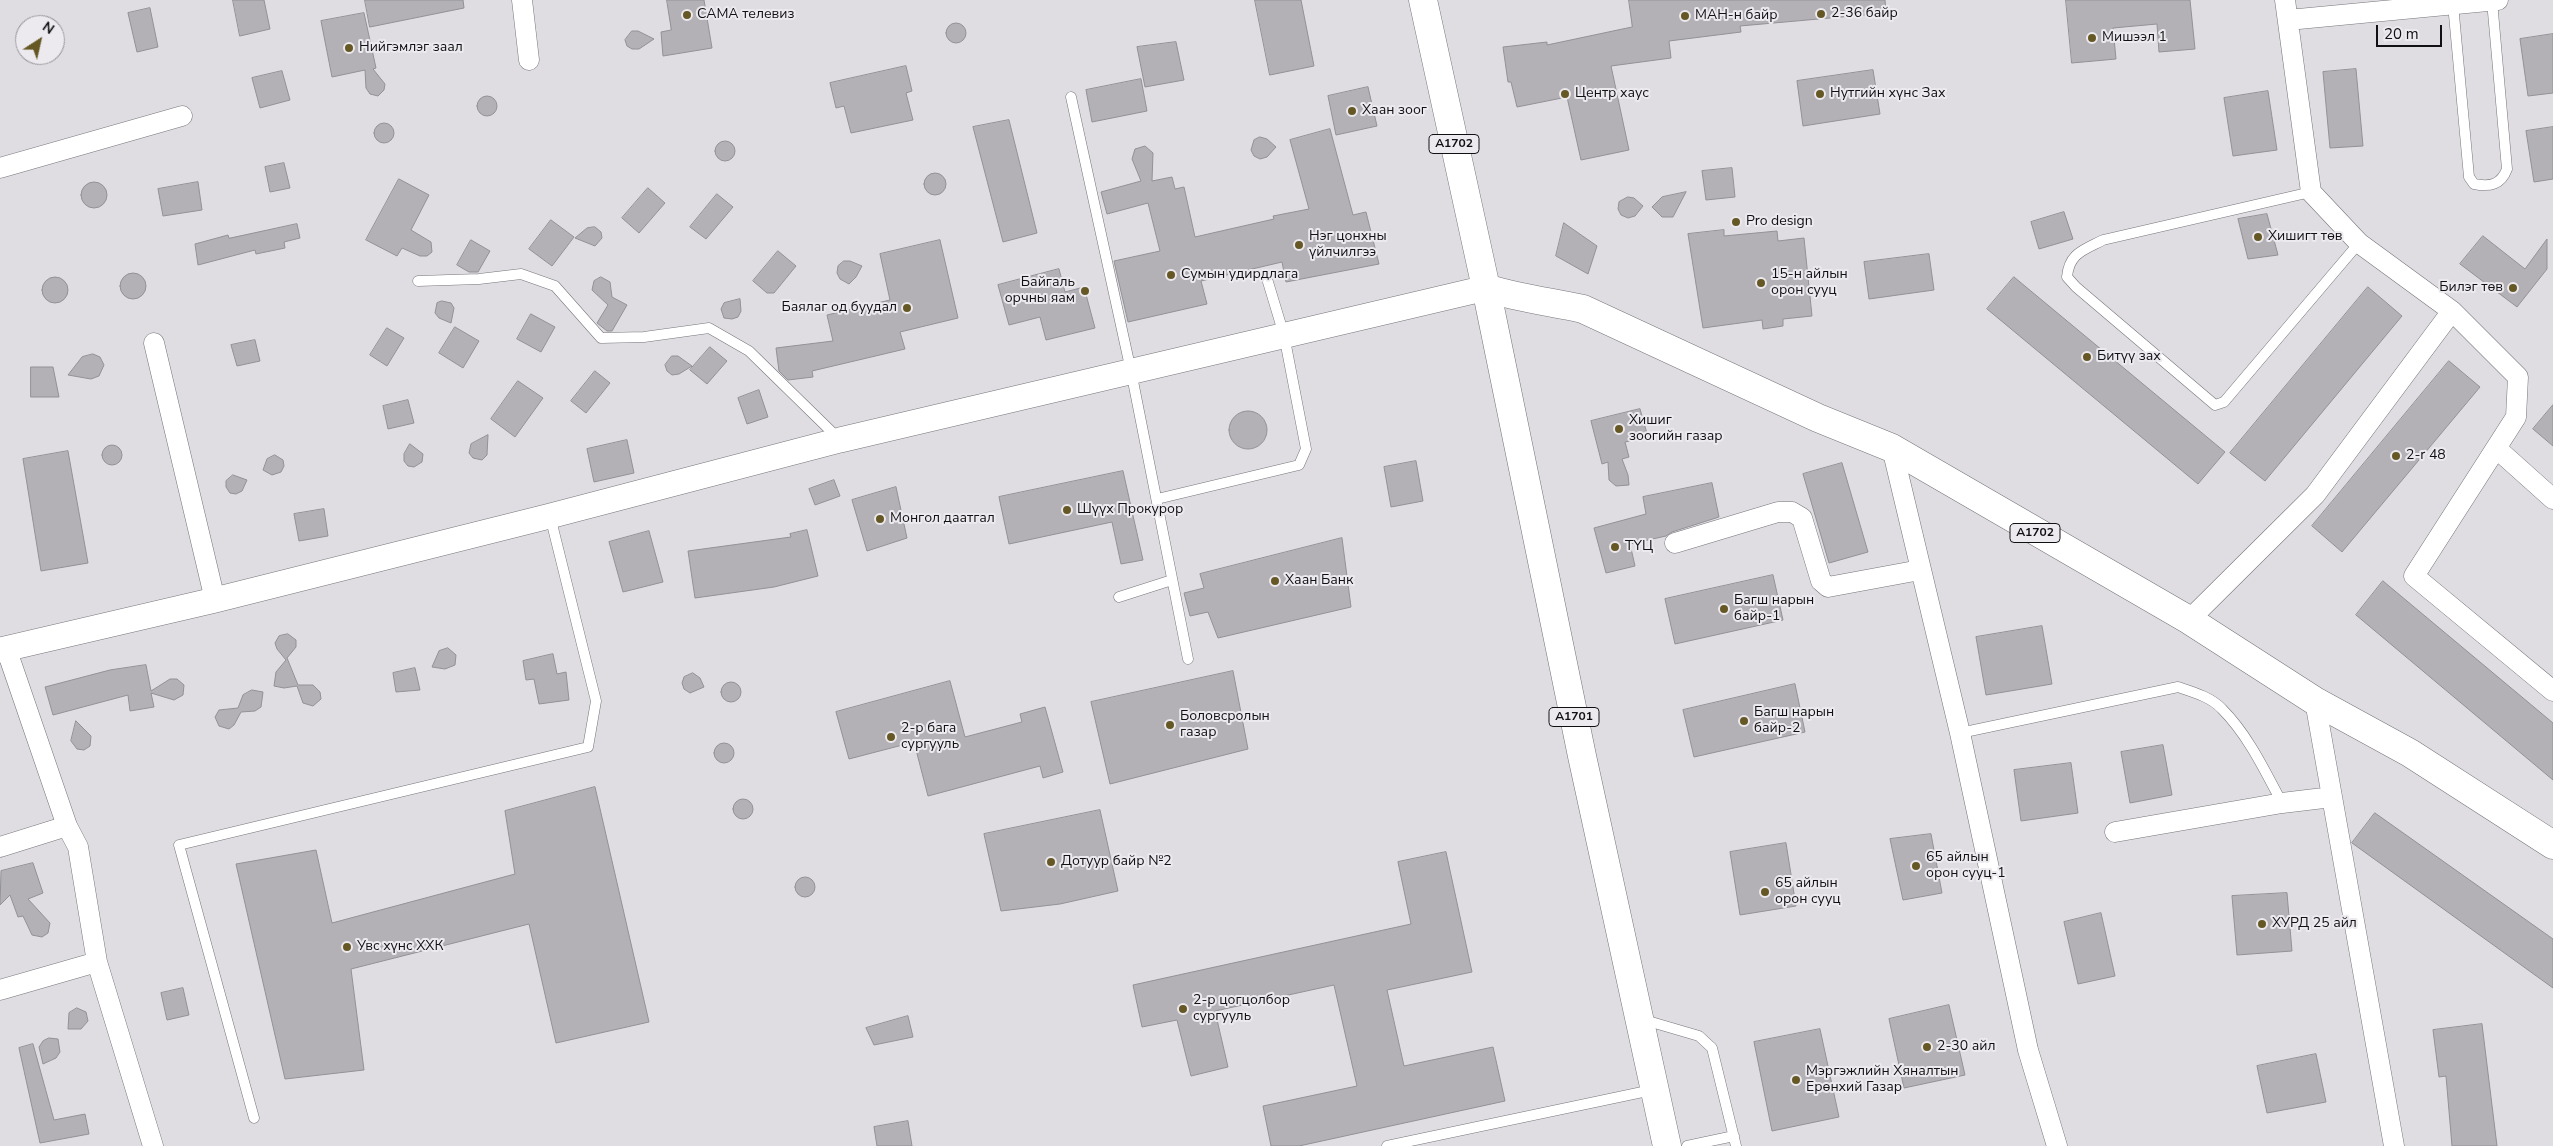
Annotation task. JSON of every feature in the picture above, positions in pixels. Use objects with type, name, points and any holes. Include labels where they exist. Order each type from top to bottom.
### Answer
[{"type":"main road","name":"A1702","points":[[1423,0],[1486,288],[1517,298],[1549,301],[1583,309],[1818,418],[1892,448],[2189,620],[2315,702],[2410,752],[2553,845]]},
{"type":"main road","name":"A1701","points":[[1486,288],[1582,756],[1667,1146]]},
{"type":"street","points":[[522,0],[529,60]]},
{"type":"street","points":[[2285,0],[2311,192],[2359,243],[2452,311],[2518,377],[2516,417],[2414,576],[2553,691]]},
{"type":"street","points":[[2288,20],[2495,0]]},
{"type":"street","points":[[0,168],[182,116]]},
{"type":"street","points":[[153,1146],[97,962],[78,848],[67,826],[3,649],[215,600],[550,516],[840,440],[1486,288]]},
{"type":"street","points":[[2189,620],[2315,495],[2452,311]]},
{"type":"street","points":[[154,343],[215,600]]},
{"type":"street","points":[[1892,448],[1960,733],[2028,1050],[2057,1146]]},
{"type":"street","points":[[2496,448],[2553,499]]},
{"type":"street","points":[[1675,543],[1778,512],[1792,512],[1802,518],[1821,582],[1828,587],[1920,570]]},
{"type":"street","points":[[2315,702],[2394,1146]]},
{"type":"street","points":[[2115,832],[2282,803],[2332,797]]},
{"type":"street","points":[[0,847],[67,826]]},
{"type":"street","points":[[0,990],[97,962]]},
{"type":"lane","points":[[2453,4],[2469,177],[2474,184],[2487,186],[2498,183],[2504,178],[2507,168],[2495,0]]},
{"type":"lane","points":[[1071,97],[1131,371],[1188,658]]},
{"type":"lane","points":[[2311,192],[2103,240],[2076,255],[2068,265],[2067,277],[2076,288],[2215,405],[2224,402],[2359,243]]},
{"type":"lane","points":[[418,281],[479,279],[521,274],[555,286],[601,338],[644,337],[710,328],[749,351],[840,440]]},
{"type":"lane","points":[[1157,499],[1299,465],[1306,449],[1284,335],[1268,282]]},
{"type":"lane","points":[[254,1118],[180,844],[588,747],[596,701],[550,516]]},
{"type":"lane","points":[[1119,597],[1172,580]]},
{"type":"lane","points":[[1960,733],[2178,687],[2197,693],[2222,708],[2262,767],[2282,803]]},
{"type":"lane","points":[[1639,1018],[1699,1036],[1712,1048],[1735,1141],[1687,1146]]},
{"type":"lane","points":[[1387,1146],[1654,1089]]},
{"type":"building","points":[[233,0],[264,0],[270,29],[240,36]]},
{"type":"building","points":[[365,0],[463,0],[464,8],[370,27]]},
{"type":"building","name":"САМА телевиз","points":[[667,0],[704,0],[712,48],[663,56],[661,32],[671,30]]},
{"type":"building","points":[[1255,0],[1301,0],[1314,66],[1270,75]]},
{"type":"building","points":[[1629,0],[1885,0],[1886,13],[1740,26],[1741,32],[1669,41],[1671,58],[1611,66],[1629,150],[1581,160],[1567,97],[1517,107],[1511,82],[1508,82],[1503,47],[1547,42],[1547,45],[1632,27]]},
{"type":"building","name":"Мишээл 1","points":[[2066,0],[2190,0],[2195,49],[2159,52],[2157,24],[2113,28],[2116,59],[2072,63]]},
{"type":"building","points":[[150,8],[158,47],[137,52],[128,13]]},
{"type":"building","points":[[364,13],[376,68],[373,69],[385,84],[384,90],[378,96],[370,94],[366,88],[365,70],[332,77],[321,21]]},
{"type":"building","points":[[956,23],[963,26],[966,33],[963,40],[956,43],[949,40],[946,33],[949,26]]},
{"type":"building","points":[[632,31],[638,31],[654,39],[639,49],[632,49],[627,46],[625,40]]},
{"type":"building","points":[[2553,34],[2553,93],[2528,96],[2520,39]]},
{"type":"building","points":[[1176,42],[1184,80],[1145,87],[1137,47]]},
{"type":"building","points":[[906,66],[912,91],[906,93],[913,120],[851,133],[844,106],[836,108],[830,83]]},
{"type":"building","points":[[2356,69],[2363,146],[2330,148],[2323,72]]},
{"type":"building","points":[[1873,70],[1880,114],[1803,126],[1797,81]]},
{"type":"building","points":[[282,71],[290,100],[260,108],[252,78]]},
{"type":"building","points":[[1141,79],[1147,111],[1092,122],[1086,90]]},
{"type":"building","name":"Хаан зоог","points":[[1368,87],[1377,126],[1336,135],[1328,96]]},
{"type":"building","points":[[2268,91],[2277,150],[2233,156],[2224,98]]},
{"type":"building","points":[[487,96],[494,99],[497,106],[494,113],[487,116],[480,113],[477,106],[480,99]]},
{"type":"building","points":[[1009,120],[1037,233],[1003,242],[973,127]]},
{"type":"building","points":[[384,123],[391,126],[394,133],[391,140],[384,143],[377,140],[374,133],[377,126]]},
{"type":"building","points":[[2553,127],[2553,179],[2534,182],[2526,131]]},
{"type":"building","points":[[1330,129],[1353,215],[1366,212],[1379,264],[1286,282],[1282,262],[1201,281],[1207,304],[1128,322],[1114,261],[1160,251],[1148,203],[1107,214],[1101,192],[1141,181],[1132,159],[1135,149],[1145,146],[1153,153],[1152,181],[1172,177],[1175,189],[1184,187],[1195,237],[1274,219],[1273,216],[1309,209],[1290,140]]},
{"type":"building","points":[[1260,137],[1267,139],[1276,147],[1267,157],[1260,159],[1254,156],[1251,150],[1254,140]]},
{"type":"building","points":[[725,141],[732,144],[735,151],[732,158],[725,161],[718,158],[715,151],[718,144]]},
{"type":"building","points":[[284,163],[290,188],[270,192],[265,167]]},
{"type":"building","points":[[1732,168],[1735,197],[1706,200],[1702,171]]},
{"type":"building","points":[[935,173],[945,180],[946,184],[939,194],[935,195],[925,188],[924,184],[931,174]]},
{"type":"building","points":[[399,179],[429,195],[411,230],[431,242],[432,252],[427,256],[420,256],[402,248],[397,256],[366,240]]},
{"type":"building","points":[[94,182],[103,186],[107,195],[103,204],[94,208],[85,204],[81,195],[85,186]]},
{"type":"building","points":[[198,182],[202,210],[163,216],[158,189]]},
{"type":"building","points":[[648,188],[665,203],[639,233],[622,218]]},
{"type":"building","points":[[1686,192],[1673,217],[1662,217],[1652,207],[1662,197]]},
{"type":"building","points":[[717,194],[733,207],[706,239],[690,227]]},
{"type":"building","points":[[1628,197],[1634,198],[1643,206],[1635,216],[1628,218],[1621,215],[1618,209],[1619,202]]},
{"type":"building","points":[[2064,212],[2073,239],[2039,249],[2031,222]]},
{"type":"building","name":"Хишигт төв","points":[[2267,214],[2278,255],[2248,259],[2238,219]]},
{"type":"building","points":[[551,220],[574,237],[552,266],[529,249]]},
{"type":"building","points":[[1564,223],[1597,246],[1588,274],[1556,256]]},
{"type":"building","points":[[297,224],[300,238],[284,242],[285,248],[256,254],[255,250],[198,265],[195,244],[228,235],[229,238]]},
{"type":"building","points":[[595,227],[601,232],[602,238],[595,246],[575,238],[587,228]]},
{"type":"building","points":[[1724,230],[1724,236],[1777,231],[1778,241],[1804,238],[1812,316],[1783,319],[1783,326],[1763,329],[1762,320],[1703,328],[1688,234]]},
{"type":"building","name":"Билэг төв","points":[[2483,236],[2525,269],[2547,239],[2547,269],[2517,307],[2460,264]]},
{"type":"building","points":[[471,240],[490,251],[478,272],[469,272],[457,265]]},
{"type":"building","name":"Баялаг од буудал","points":[[940,240],[958,318],[900,332],[905,349],[812,371],[813,377],[788,380],[779,371],[776,348],[833,341],[827,315],[890,300],[880,254]]},
{"type":"building","points":[[778,251],[796,266],[774,293],[767,293],[753,281]]},
{"type":"building","points":[[1929,254],[1934,290],[1869,299],[1864,262]]},
{"type":"building","points":[[844,261],[850,261],[862,266],[856,277],[849,284],[840,279],[837,273],[838,266]]},
{"type":"building","points":[[1059,269],[1065,292],[1084,287],[1095,328],[1046,340],[1040,317],[1009,325],[998,285]]},
{"type":"building","points":[[133,273],[142,277],[146,286],[142,295],[133,299],[124,295],[120,286],[124,277]]},
{"type":"building","points":[[55,277],[64,281],[68,290],[64,299],[55,303],[46,299],[42,290],[46,281]]},
{"type":"building","points":[[601,277],[610,282],[612,297],[627,305],[612,331],[607,331],[597,323],[608,305],[592,290],[594,281]]},
{"type":"building","points":[[2014,277],[2225,452],[2198,484],[1987,309]]},
{"type":"building","points":[[2368,287],[2402,316],[2265,481],[2230,453]]},
{"type":"building","points":[[740,299],[741,311],[738,317],[732,319],[724,318],[721,309],[724,303]]},
{"type":"building","points":[[442,301],[451,303],[454,308],[451,323],[439,318],[435,313],[437,303]]},
{"type":"building","points":[[531,314],[555,327],[541,352],[517,339]]},
{"type":"building","points":[[455,327],[479,341],[463,368],[439,353]]},
{"type":"building","points":[[387,328],[404,338],[387,366],[370,355]]},
{"type":"building","points":[[255,340],[260,361],[237,366],[231,345]]},
{"type":"building","points":[[710,347],[727,361],[707,384],[690,370]]},
{"type":"building","points":[[93,354],[100,357],[104,365],[99,376],[91,379],[68,375],[82,357]]},
{"type":"building","points":[[672,356],[678,356],[692,366],[679,374],[672,375],[667,371],[665,365]]},
{"type":"building","name":"2-r 48","points":[[2449,361],[2480,387],[2342,552],[2312,526]]},
{"type":"building","points":[[31,367],[53,367],[59,397],[31,397]]},
{"type":"building","points":[[595,371],[610,383],[586,413],[571,401]]},
{"type":"building","points":[[518,381],[543,398],[515,437],[491,419]]},
{"type":"building","points":[[759,390],[768,417],[747,424],[738,398]]},
{"type":"building","points":[[408,400],[414,423],[388,429],[383,406]]},
{"type":"building","points":[[2553,405],[2553,446],[2533,429]]},
{"type":"building","name":"Хишиг зоогийн газар","points":[[1640,409],[1648,437],[1625,442],[1629,457],[1622,459],[1628,475],[1629,485],[1616,486],[1609,480],[1608,462],[1602,464],[1591,421]]},
{"type":"building","points":[[1248,411],[1262,416],[1267,430],[1262,444],[1248,449],[1234,444],[1229,430],[1234,416]]},
{"type":"building","points":[[488,435],[487,455],[482,460],[473,458],[469,453],[471,444]]},
{"type":"building","points":[[627,440],[634,473],[594,482],[587,449]]},
{"type":"building","points":[[410,444],[423,454],[422,462],[414,467],[408,466],[404,461],[404,454]]},
{"type":"building","points":[[112,445],[119,448],[122,455],[119,462],[112,465],[105,462],[102,455],[105,448]]},
{"type":"building","points":[[68,451],[88,563],[41,571],[23,459]]},
{"type":"building","points":[[275,455],[283,460],[284,466],[281,472],[272,475],[263,470],[267,459]]},
{"type":"building","points":[[1416,461],[1423,501],[1391,507],[1384,467]]},
{"type":"building","points":[[1842,463],[1868,552],[1829,563],[1803,474]]},
{"type":"building","name":"Шүүх Прокурор","points":[[1123,471],[1143,560],[1121,564],[1112,522],[1009,544],[999,497]]},
{"type":"building","points":[[233,475],[247,480],[242,491],[236,494],[230,493],[226,487],[226,481]]},
{"type":"building","points":[[834,480],[840,496],[815,505],[809,489]]},
{"type":"building","points":[[1712,483],[1719,517],[1672,532],[1666,536],[1630,544],[1635,566],[1606,573],[1594,528],[1646,514],[1643,497]]},
{"type":"building","name":"Монгол даатгал","points":[[896,487],[907,538],[867,551],[852,500]]},
{"type":"building","points":[[324,509],[328,536],[299,541],[294,514]]},
{"type":"building","points":[[807,530],[818,576],[774,587],[695,598],[688,551],[791,537],[790,534]]},
{"type":"building","points":[[649,531],[663,582],[623,592],[609,542]]},
{"type":"building","name":"Хаан Банк","points":[[1342,538],[1351,607],[1218,638],[1208,612],[1190,616],[1184,593],[1204,588],[1200,574]]},
{"type":"building","name":"Багш нарын байр-1","points":[[1773,575],[1783,620],[1675,644],[1665,599]]},
{"type":"building","points":[[2383,581],[2553,723],[2553,780],[2356,615]]},
{"type":"building","points":[[2042,626],[2052,684],[1986,695],[1976,637]]},
{"type":"building","points":[[288,634],[296,640],[296,647],[287,658],[298,685],[313,685],[320,692],[321,699],[313,706],[303,703],[297,686],[284,688],[274,686],[276,672],[286,660],[277,649],[275,643],[279,636]]},
{"type":"building","points":[[448,648],[456,655],[455,665],[445,669],[432,667],[439,651]]},
{"type":"building","points":[[553,654],[557,674],[566,672],[569,700],[539,704],[534,679],[526,680],[523,661]]},
{"type":"building","points":[[146,665],[151,691],[170,679],[177,679],[184,685],[183,695],[174,700],[151,693],[154,707],[130,711],[128,695],[53,715],[45,687],[110,670]]},
{"type":"building","points":[[415,668],[420,690],[396,692],[393,673]]},
{"type":"building","name":"Боловсролын газар","points":[[1233,671],[1248,749],[1110,784],[1091,702]]},
{"type":"building","points":[[693,673],[700,678],[704,687],[690,693],[684,689],[682,683],[684,677]]},
{"type":"building","name":"2-р бага сургууль","points":[[950,681],[965,737],[1022,722],[1020,714],[1045,707],[1063,772],[1043,778],[1040,766],[928,796],[914,742],[849,759],[836,712]]},
{"type":"building","points":[[731,682],[738,685],[741,692],[738,699],[731,702],[724,699],[721,692],[724,685]]},
{"type":"building","name":"Багш нарын байр-2","points":[[1795,684],[1805,732],[1694,757],[1683,710]]},
{"type":"building","points":[[252,690],[263,692],[261,707],[255,711],[241,712],[234,725],[229,729],[219,726],[215,717],[219,710],[238,708],[243,695]]},
{"type":"building","points":[[76,721],[91,736],[90,746],[84,750],[77,749],[71,741]]},
{"type":"building","points":[[724,743],[731,746],[734,753],[731,760],[724,763],[717,760],[714,753],[717,746]]},
{"type":"building","points":[[2163,745],[2172,795],[2130,803],[2121,752]]},
{"type":"building","points":[[2071,763],[2078,813],[2021,821],[2014,770]]},
{"type":"building","name":"Увс хүнс ХХК","points":[[595,787],[649,1022],[556,1043],[529,924],[351,969],[364,1070],[285,1079],[236,864],[316,850],[332,923],[515,874],[505,811]]},
{"type":"building","points":[[743,799],[750,802],[753,809],[750,816],[743,819],[736,816],[733,809],[736,802]]},
{"type":"building","name":"Дотуур байр №2","points":[[1100,810],[1118,891],[1060,904],[1001,911],[984,834]]},
{"type":"building","points":[[2375,813],[2553,939],[2553,988],[2352,843]]},
{"type":"building","name":"65 айлын орон сууц-1","points":[[1931,834],[1942,893],[1903,900],[1890,839]]},
{"type":"building","name":"65 айлын орон сууц","points":[[1786,843],[1796,906],[1740,915],[1730,852]]},
{"type":"building","name":"2-р цогцолбор сургууль","points":[[1446,852],[1472,972],[1387,990],[1404,1066],[1493,1047],[1505,1101],[1299,1146],[1271,1146],[1263,1106],[1357,1086],[1334,985],[1215,1011],[1228,1067],[1191,1076],[1177,1020],[1142,1027],[1133,985],[1411,924],[1398,862]]},
{"type":"building","points":[[33,863],[43,893],[28,899],[50,923],[48,933],[42,937],[32,935],[23,916],[18,917],[10,895],[0,905],[1,871]]},
{"type":"building","points":[[805,877],[812,880],[815,887],[812,894],[805,897],[798,894],[795,887],[798,880]]},
{"type":"building","name":"ХУРД 25 айл","points":[[2287,893],[2292,951],[2237,955],[2232,896]]},
{"type":"building","points":[[2101,913],[2115,976],[2078,984],[2064,922]]},
{"type":"building","points":[[183,988],[189,1015],[167,1020],[161,993]]},
{"type":"building","name":"2-30 айл","points":[[1949,1005],[1965,1075],[1904,1088],[1889,1019]]},
{"type":"building","points":[[77,1008],[86,1012],[88,1021],[81,1029],[68,1029],[69,1013]]},
{"type":"building","points":[[908,1016],[913,1037],[874,1045],[866,1028]]},
{"type":"building","points":[[2482,1024],[2497,1146],[2452,1146],[2446,1076],[2439,1077],[2433,1030]]},
{"type":"building","name":"Мэргэжлийн Хяналтын Ерөнхий Газар","points":[[1820,1029],[1839,1117],[1772,1131],[1754,1042]]},
{"type":"building","points":[[49,1038],[58,1039],[60,1052],[56,1058],[43,1064],[39,1047],[43,1041]]},
{"type":"building","points":[[33,1044],[54,1120],[85,1114],[89,1134],[40,1143],[19,1048]]},
{"type":"building","points":[[2316,1054],[2326,1102],[2267,1113],[2257,1066]]},
{"type":"building","points":[[908,1121],[912,1146],[877,1146],[874,1127]]},
{"type":"place","name":"2-36 байр","points":[[1821,14]]},
{"type":"place","name":"САМА телевиз","points":[[687,15]]},
{"type":"place","name":"МАН-н байр","points":[[1685,16]]},
{"type":"place","name":"Мишээл 1","points":[[2092,38]]},
{"type":"place","name":"Нийгэмлэг заал","points":[[349,48]]},
{"type":"place","name":"Центр хаус","points":[[1565,94]]},
{"type":"place","name":"Нутгийн хүнс Зах","points":[[1820,94]]},
{"type":"place","name":"Хаан зоог","points":[[1352,111]]},
{"type":"place","name":"Pro design","points":[[1736,222]]},
{"type":"place","name":"Хишигт төв","points":[[2258,237]]},
{"type":"place","name":"Нэг цонхны үйлчилгээ","points":[[1299,245]]},
{"type":"place","name":"Сумын удирдлага","points":[[1171,275]]},
{"type":"place","name":"15-н айлын орон сууц","points":[[1761,283]]},
{"type":"place","name":"Билэг төв","points":[[2513,288]]},
{"type":"place","name":"Байгаль орчны яам","points":[[1085,291]]},
{"type":"place","name":"Баялаг од буудал","points":[[907,308]]},
{"type":"place","name":"Битүү зах","points":[[2087,357]]},
{"type":"place","name":"Хишиг зоогийн газар","points":[[1619,429]]},
{"type":"place","name":"2-r 48","points":[[2396,456]]},
{"type":"place","name":"Шүүх Прокурор","points":[[1067,510]]},
{"type":"place","name":"Монгол даатгал","points":[[880,519]]},
{"type":"place","name":"ТҮЦ","points":[[1615,547]]},
{"type":"place","name":"Хаан Банк","points":[[1275,581]]},
{"type":"place","name":"Багш нарын байр-1","points":[[1724,609]]},
{"type":"place","name":"Багш нарын байр-2","points":[[1744,721]]},
{"type":"place","name":"Боловсролын газар","points":[[1170,725]]},
{"type":"place","name":"2-р бага сургууль","points":[[891,737]]},
{"type":"place","name":"Дотуур байр №2","points":[[1051,862]]},
{"type":"place","name":"65 айлын орон сууц-1","points":[[1916,866]]},
{"type":"place","name":"65 айлын орон сууц","points":[[1765,892]]},
{"type":"place","name":"ХУРД 25 айл","points":[[2262,924]]},
{"type":"place","name":"Увс хүнс ХХК","points":[[347,947]]},
{"type":"place","name":"2-р цогцолбор сургууль","points":[[1183,1009]]},
{"type":"place","name":"2-30 айл","points":[[1927,1047]]},
{"type":"place","name":"Мэргэжлийн Хяналтын Ерөнхий Газар","points":[[1796,1080]]}]
